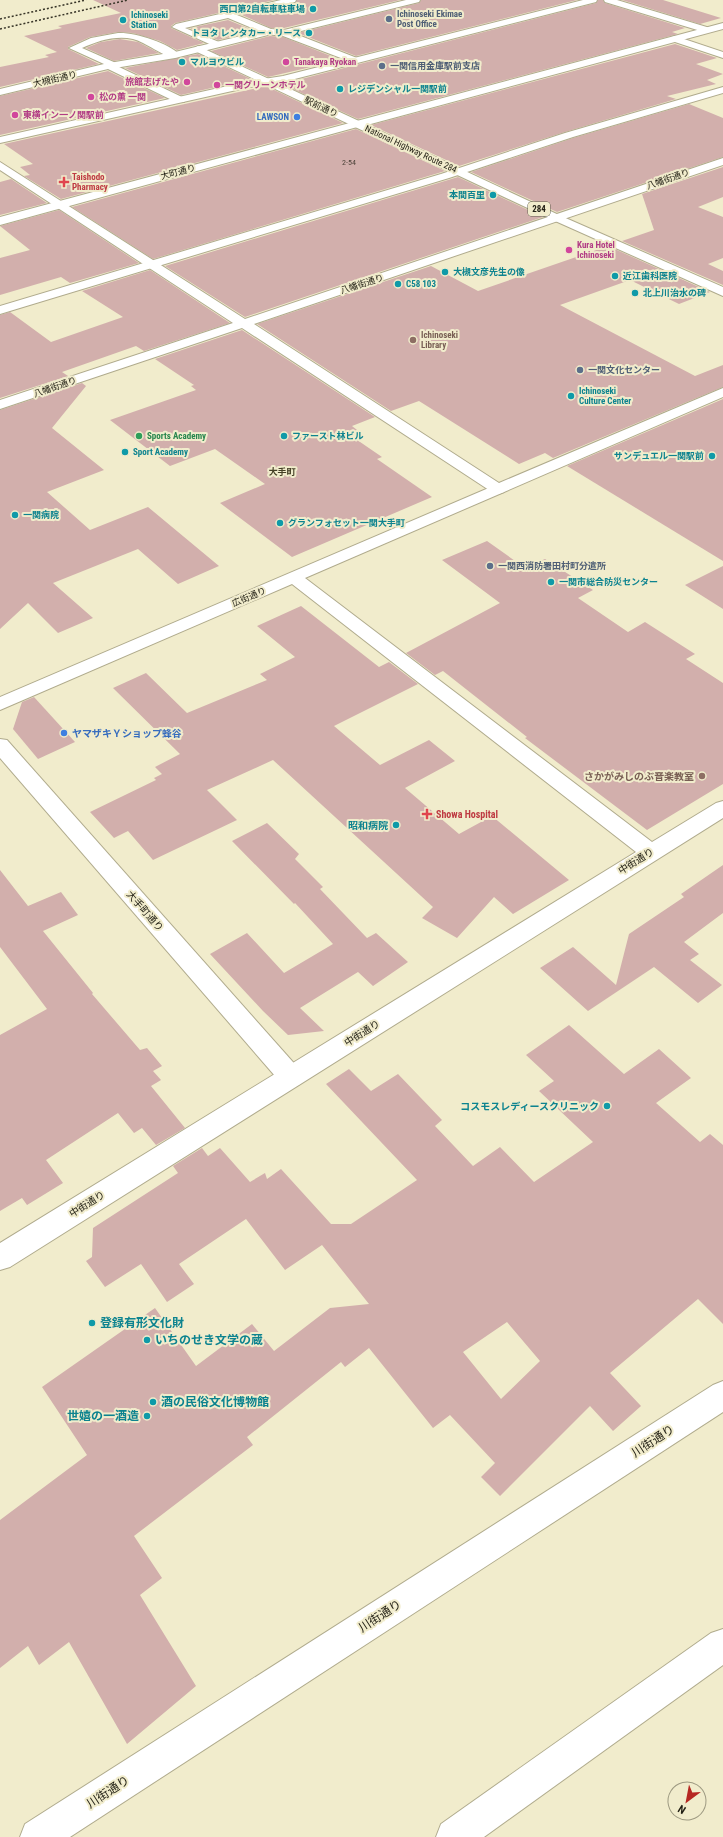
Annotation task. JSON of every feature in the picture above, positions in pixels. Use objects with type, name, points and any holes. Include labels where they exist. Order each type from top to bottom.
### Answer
[{"type":"main road","points":[[216,44],[176,27],[292,0]]},
{"type":"main road","points":[[284,33],[416,0]]},
{"type":"main road","points":[[0,140],[283,79],[593,0]]},
{"type":"main road","points":[[608,0],[707,30]]},
{"type":"main road","points":[[229,15],[269,32],[284,33],[354,60]]},
{"type":"main road","name":"National Highway Route 284","points":[[356,124],[723,26]]},
{"type":"main road","name":"大槻街通り","points":[[0,92],[111,66],[175,55],[269,32]]},
{"type":"main road","points":[[175,55],[133,36],[120,35],[82,44],[74,48],[180,100]]},
{"type":"main road","points":[[675,39],[723,55]]},
{"type":"main road","name":"駅前通り","points":[[198,49],[356,124]]},
{"type":"main road","points":[[0,310],[460,171],[569,135],[723,90]]},
{"type":"main road","name":"National Highway Route 284","points":[[356,124],[460,171],[557,218],[723,292]]},
{"type":"main road","name":"大町通り","points":[[0,221],[356,124]]},
{"type":"main road","name":"八幡街通り","points":[[0,405],[547,222],[723,161]]},
{"type":"main road","points":[[0,165],[498,489]]},
{"type":"main road","name":"広街通り","points":[[0,704],[723,392]]},
{"type":"main road","points":[[294,578],[651,852]]},
{"type":"main road","name":"大手町通り","points":[[0,745],[291,1077]]},
{"type":"main road","name":"中街通り","points":[[0,1258],[651,852],[719,816]]},
{"type":"main road","name":"川街通り","points":[[38,1837],[723,1395]]},
{"type":"main road","points":[[454,1837],[723,1645]]},
{"type":"building","points":[[93,0],[274,0],[175,23],[171,26],[171,28],[204,43],[177,50],[160,41],[133,33],[118,32],[90,37],[68,47],[68,49],[99,64],[0,87],[0,67],[49,57],[45,55],[57,52],[24,36],[62,28],[58,26],[121,13]]},
{"type":"building","points":[[297,0],[400,0],[284,28],[271,28],[242,15],[295,3]]},
{"type":"building","points":[[421,0],[577,0],[356,56],[298,33],[419,3]]},
{"type":"building","points":[[598,0],[603,0],[605,3],[685,28],[672,32],[678,34],[358,119],[282,84],[596,3]]},
{"type":"building","points":[[622,0],[663,0],[721,18],[700,24]]},
{"type":"building","points":[[228,20],[255,31],[218,40],[190,28]]},
{"type":"building","points":[[270,36],[283,37],[341,60],[268,77],[211,51]]},
{"type":"building","points":[[120,39],[138,42],[159,53],[114,61],[86,48],[101,42]]},
{"type":"building","points":[[675,44],[717,58],[696,64],[723,74],[707,80],[716,84],[667,96],[676,99],[565,132],[459,166],[371,125]]},
{"type":"building","points":[[198,54],[251,79],[181,95],[125,68]]},
{"type":"building","points":[[108,71],[165,98],[0,135],[0,96]]},
{"type":"building","points":[[266,86],[343,123],[61,199],[24,176],[30,175],[20,167],[33,164],[4,144]]},
{"type":"building","points":[[689,104],[723,118],[723,157],[557,212],[471,172],[573,138]]},
{"type":"building","points":[[356,129],[445,171],[153,259],[72,207]]},
{"type":"building","points":[[723,167],[723,197],[698,207],[723,217],[723,258],[708,264],[723,271],[723,285],[622,241],[654,230],[642,194]]},
{"type":"building","points":[[458,177],[543,217],[245,317],[165,266]]},
{"type":"building","points":[[11,179],[47,203],[0,215],[0,182]]},
{"type":"building","points":[[59,210],[139,263],[70,283],[61,277],[0,295],[0,258],[30,250],[0,226]]},
{"type":"building","points":[[608,246],[710,292],[679,304],[630,280],[560,305],[695,376],[723,365],[723,387],[553,458],[545,453],[519,464],[419,401],[391,411],[257,324],[431,266],[478,291]]},
{"type":"building","points":[[150,270],[230,323],[144,351],[136,346],[62,372],[68,376],[0,398],[0,315],[10,312],[51,342],[123,317],[82,291]]},
{"type":"building","points":[[242,330],[375,417],[352,426],[357,430],[347,433],[382,457],[377,459],[432,497],[292,557],[220,503],[265,484],[215,449],[170,466],[110,420],[196,390],[191,386],[194,385],[155,359]]},
{"type":"building","points":[[82,383],[86,386],[52,428],[104,470],[47,492],[90,530],[148,507],[219,566],[178,584],[138,549],[53,583],[93,618],[58,633],[28,603],[0,629],[0,410]]},
{"type":"building","points":[[723,399],[723,561],[567,466]]},
{"type":"building","points":[[487,541],[525,568],[545,559],[593,590],[578,598],[628,632],[645,622],[695,654],[686,659],[723,683],[723,784],[647,830],[525,738],[527,737],[443,671],[435,675],[406,653],[500,603],[442,560]]},
{"type":"building","points":[[723,566],[723,609],[685,585]]},
{"type":"building","points":[[301,606],[379,667],[389,662],[418,684],[334,726],[380,765],[429,740],[455,761],[405,788],[459,834],[492,816],[569,880],[513,914],[494,897],[457,938],[422,918],[433,907],[273,760],[207,790],[237,820],[153,860],[128,831],[114,838],[90,812],[156,780],[154,778],[162,774],[155,767],[180,754],[113,688],[146,673],[187,713],[267,680],[260,674],[295,657],[257,626]]},
{"type":"building","points":[[34,697],[75,742],[38,759],[13,729],[22,702]]},
{"type":"building","points":[[267,823],[299,854],[295,859],[323,887],[320,889],[367,938],[376,933],[408,962],[373,986],[358,972],[300,1008],[324,1031],[288,1035],[263,1011],[210,954],[247,933],[284,973],[333,944],[295,903],[294,904],[232,841]]},
{"type":"building","points":[[723,865],[723,913],[684,942],[699,954],[690,960],[722,985],[698,1003],[654,967],[588,1011],[540,968],[573,947],[616,985],[629,934],[684,897],[681,894]]},
{"type":"building","points":[[0,870],[28,906],[61,892],[78,915],[43,931],[93,993],[92,994],[140,1050],[147,1048],[162,1066],[153,1071],[161,1080],[151,1086],[185,1128],[156,1145],[142,1128],[134,1133],[118,1113],[46,1160],[63,1183],[27,1205],[22,1198],[0,1211],[0,1035],[47,1009],[0,947]]},
{"type":"building","points":[[569,1025],[624,1074],[659,1049],[691,1078],[656,1103],[700,1142],[710,1134],[723,1145],[723,1324],[698,1299],[610,1373],[641,1406],[613,1431],[590,1406],[500,1496],[481,1477],[495,1463],[450,1415],[433,1428],[369,1348],[345,1367],[341,1362],[247,1437],[253,1445],[134,1536],[162,1578],[140,1595],[196,1686],[127,1744],[69,1642],[39,1665],[28,1646],[0,1668],[0,1520],[87,1455],[42,1387],[155,1308],[196,1366],[252,1324],[274,1351],[330,1308],[369,1304],[322,1245],[285,1270],[246,1219],[179,1264],[194,1284],[167,1302],[141,1264],[105,1287],[86,1261],[92,1257],[93,1228],[178,1173],[173,1166],[202,1148],[208,1156],[220,1148],[250,1182],[265,1173],[267,1179],[281,1169],[331,1224],[351,1224],[417,1180],[326,1084],[349,1069],[371,1091],[398,1074],[442,1120],[435,1126],[473,1166],[500,1147],[534,1182],[593,1142],[539,1091],[554,1081],[526,1055]],"holes":[[[507,1322],[540,1361],[501,1399],[463,1352]]]},
{"type":"railway","points":[[0,19],[86,0]]},
{"type":"railway","points":[[0,29],[128,0]]},
{"type":"place","name":"西口第2自転車駐車場","points":[[313,9]]},
{"type":"place","name":"Ichinoseki Ekimae Post Office","points":[[389,19]]},
{"type":"place","name":"Ichinoseki Station","points":[[123,20]]},
{"type":"place","name":"トヨタ レンタカー・リース","points":[[309,33]]},
{"type":"place","name":"マルヨウビル","points":[[182,62]]},
{"type":"place","name":"Tanakaya Ryokan","points":[[286,62]]},
{"type":"place","name":"一関信用金庫駅前支店","points":[[382,66]]},
{"type":"place","name":"旅館志げたや","points":[[187,82]]},
{"type":"place","name":"一関グリーンホテル","points":[[217,85]]},
{"type":"place","name":"レジデンシャル一関駅前","points":[[340,89]]},
{"type":"place","name":"松の薫 一関","points":[[91,97]]},
{"type":"place","name":"東横イン一ノ関駅前","points":[[15,115]]},
{"type":"place","name":"LAWSON","points":[[297,117]]},
{"type":"place","name":"Taishodo Pharmacy","points":[[64,182]]},
{"type":"place","name":"本間百里","points":[[493,195]]},
{"type":"place","name":"Kura Hotel Ichinoseki","points":[[569,250]]},
{"type":"place","name":"大槻文彦先生の像","points":[[445,272]]},
{"type":"place","name":"近江歯科医院","points":[[615,276]]},
{"type":"place","name":"C58 103","points":[[398,284]]},
{"type":"place","name":"北上川治水の碑","points":[[635,293]]},
{"type":"place","name":"Ichinoseki Library","points":[[413,340]]},
{"type":"place","name":"一関文化センター","points":[[580,370]]},
{"type":"place","name":"Ichinoseki Culture Center","points":[[571,396]]},
{"type":"place","name":"Sports Academy","points":[[139,436]]},
{"type":"place","name":"ファースト林ビル","points":[[284,436]]},
{"type":"place","name":"Sport Academy","points":[[125,452]]},
{"type":"place","name":"サンデュエル一関駅前","points":[[712,456]]},
{"type":"place","name":"一関病院","points":[[15,515]]},
{"type":"place","name":"グランフォセット一関大手町","points":[[280,523]]},
{"type":"place","name":"一関西消防署田村町分遣所","points":[[490,566]]},
{"type":"place","name":"一関市総合防災センター","points":[[551,582]]},
{"type":"place","name":"ヤマザキＹショップ蜂谷","points":[[64,733]]},
{"type":"place","name":"さかがみしのぶ音楽教室","points":[[702,776]]},
{"type":"place","name":"Showa Hospital","points":[[427,814]]},
{"type":"place","name":"昭和病院","points":[[396,825]]},
{"type":"place","name":"コスモスレディースクリニック","points":[[607,1106]]},
{"type":"place","name":"登録有形文化財","points":[[92,1323]]},
{"type":"place","name":"いちのせき文学の蔵","points":[[147,1340]]},
{"type":"place","name":"酒の民俗文化博物館","points":[[153,1402]]},
{"type":"place","name":"世嬉の一酒造","points":[[147,1416]]},
{"type":"district","name":"大手町","points":[[282,472]]}]
